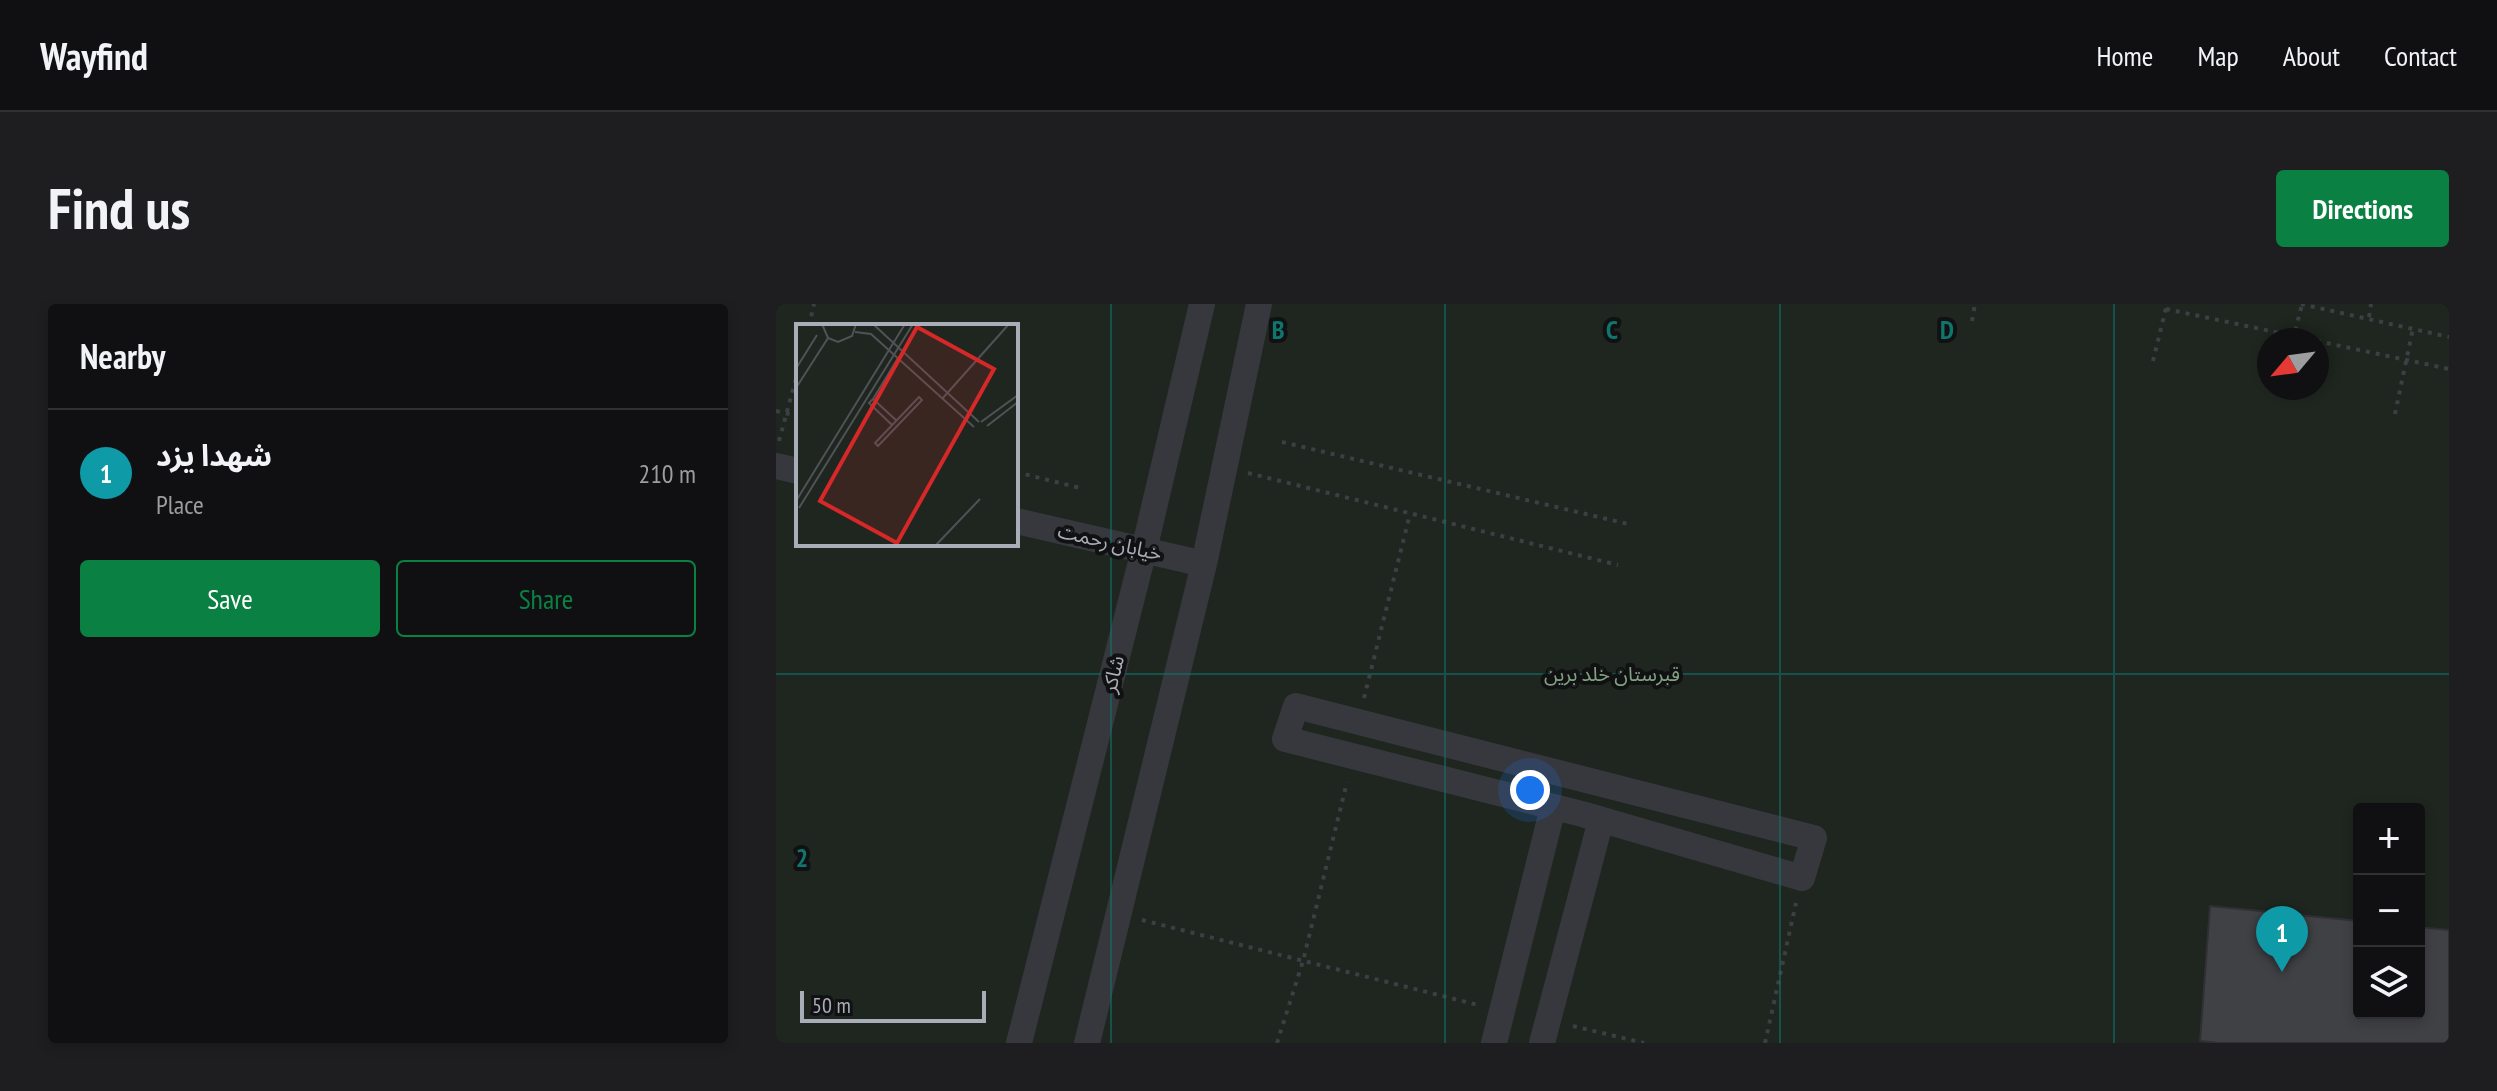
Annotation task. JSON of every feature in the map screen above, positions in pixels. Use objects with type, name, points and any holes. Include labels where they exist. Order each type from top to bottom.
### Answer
[{"type":"lane","name":"شاکر","points":[[1019,1043],[1144,550],[1202,304]]},
{"type":"lane","points":[[1087,1043],[1204,564],[1259,304]]},
{"type":"lane","points":[[776,466],[796,471]]},
{"type":"lane","name":"خیابان رحمت","points":[[1018,521],[1204,564]]},
{"type":"lane","points":[[1296,706],[1814,838],[1802,878],[1601,820],[1354,756],[1285,739],[1296,706]]},
{"type":"lane","points":[[1494,1043],[1553,807]]},
{"type":"lane","points":[[1545,1032],[1601,820]]},
{"type":"path","points":[[809,324],[814,304]]},
{"type":"path","points":[[1972,321],[1975,304]]},
{"type":"path","points":[[2296,328],[2302,304],[2449,337]]},
{"type":"path","points":[[2369,317],[2371,304]]},
{"type":"path","points":[[2153,361],[2167,307],[2257,329]]},
{"type":"path","points":[[2395,414],[2413,328]]},
{"type":"path","points":[[2329,343],[2449,369]]},
{"type":"path","points":[[776,451],[796,380]]},
{"type":"path","points":[[776,411],[796,416]]},
{"type":"path","points":[[1282,442],[1628,524]]},
{"type":"path","points":[[1224,467],[1618,565]]},
{"type":"path","points":[[1018,472],[1084,489]]},
{"type":"path","points":[[1358,722],[1410,514]]},
{"type":"path","points":[[1277,1043],[1303,961],[1354,756]]},
{"type":"path","points":[[1765,1043],[1802,878]]},
{"type":"path","points":[[1119,915],[1502,1010]]},
{"type":"path","points":[[1545,1032],[1644,1043]]},
{"type":"green space","name":"قبرستان خلد برین","points":[[776,304],[2449,304],[2449,1043],[776,1043]]},
{"type":"building","points":[[2210,906],[2353,920],[2353,1019],[2425,1019],[2425,928],[2449,930],[2449,1043],[2200,1041]]},
{"type":"place","name":"شهدا یزد","points":[[2282,972]]}]
